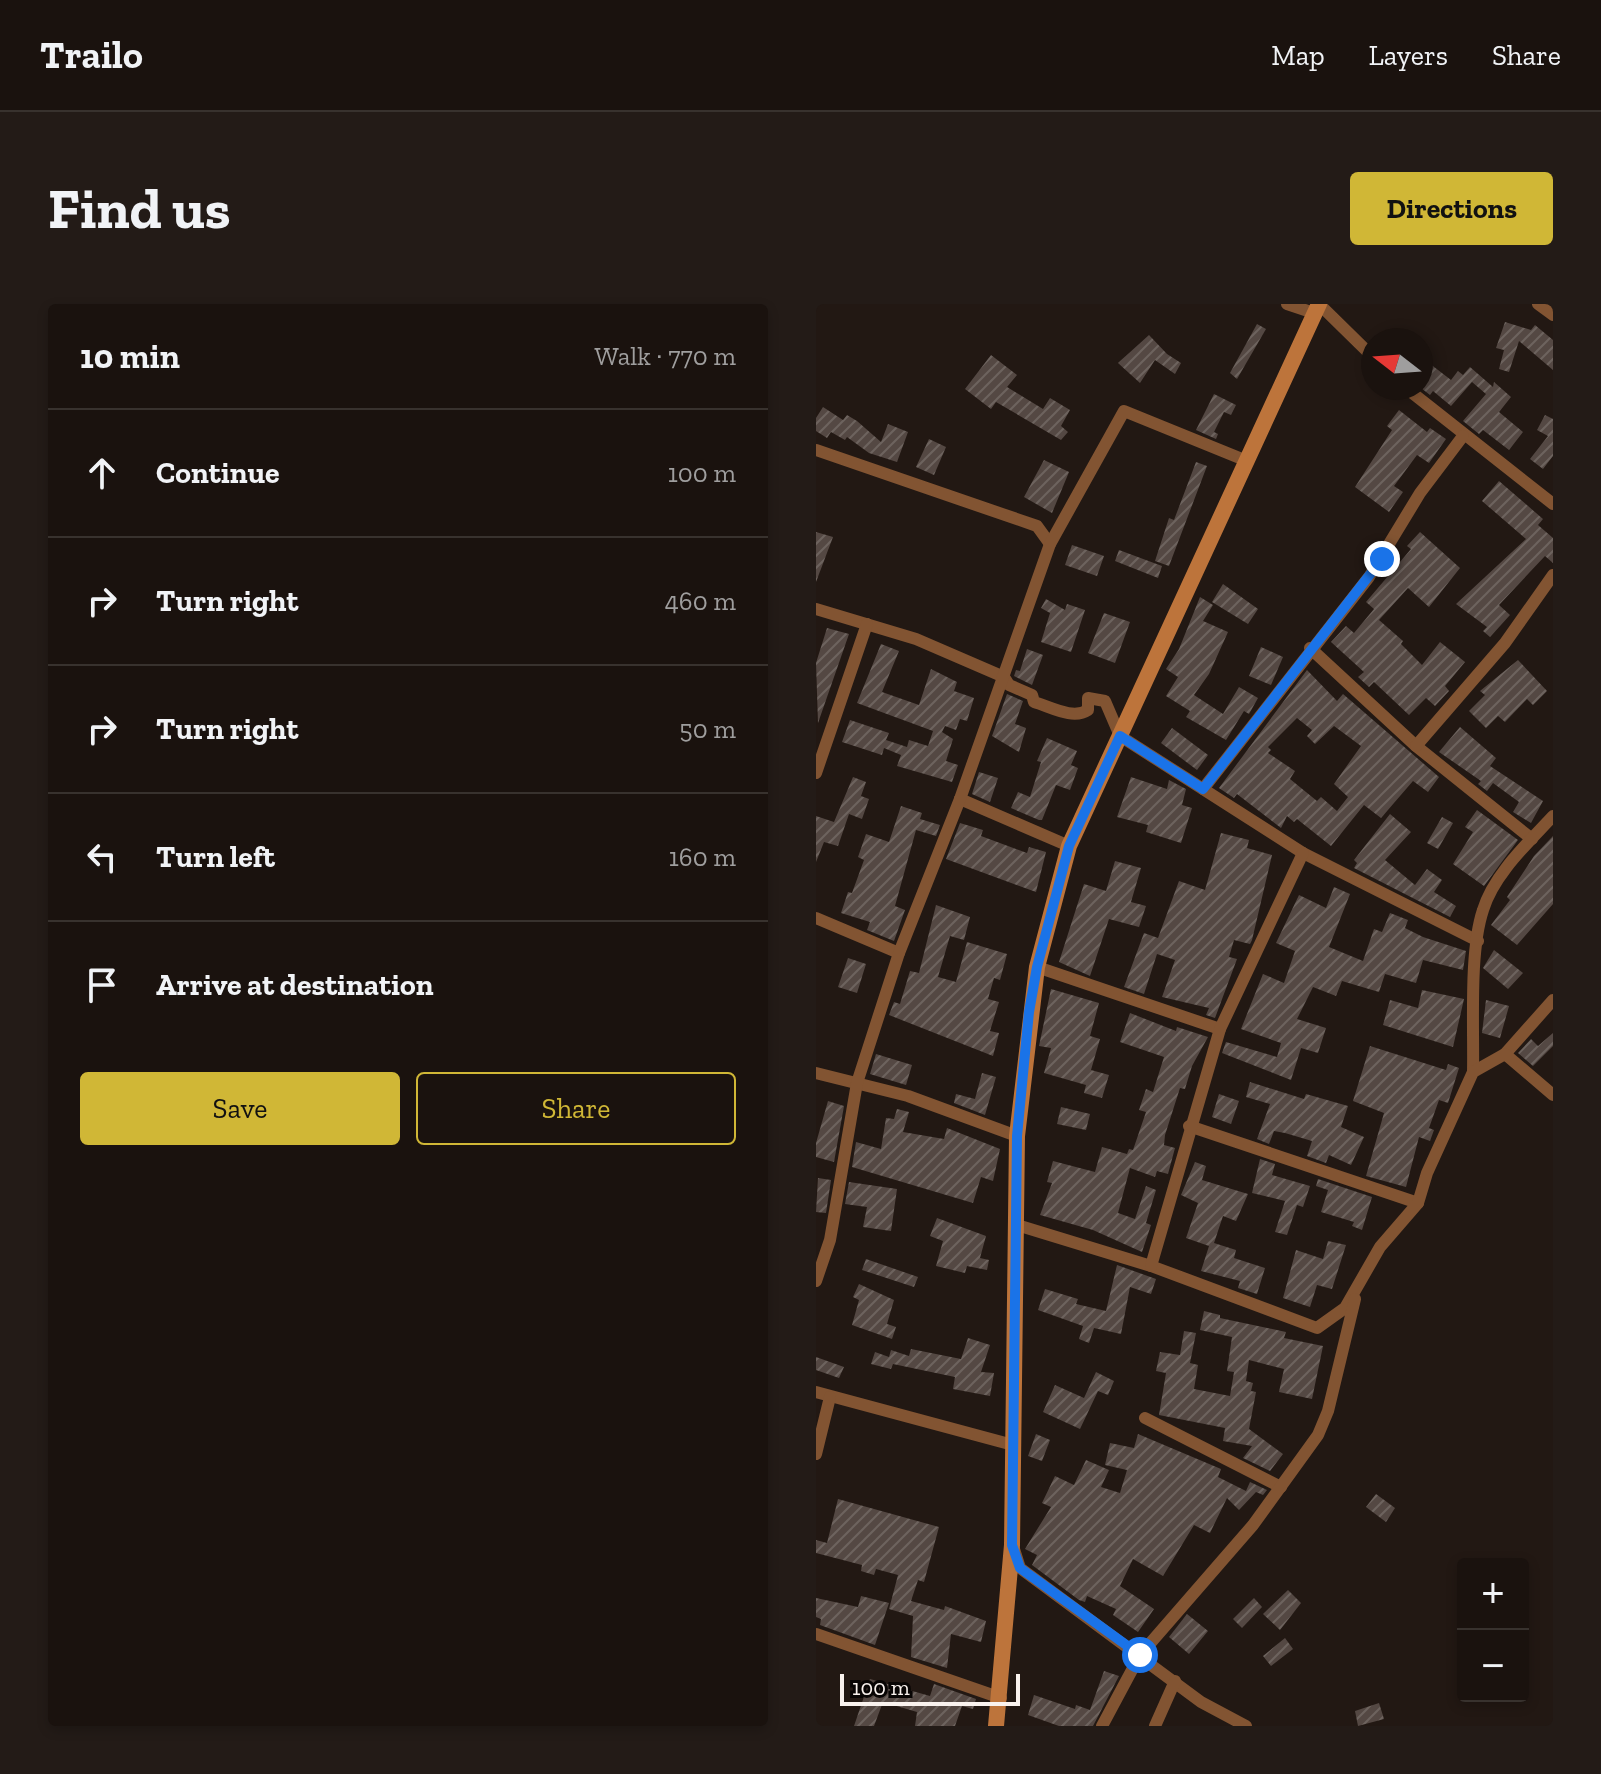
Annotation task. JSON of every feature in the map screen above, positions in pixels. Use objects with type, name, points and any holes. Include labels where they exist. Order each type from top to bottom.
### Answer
[{"type":"main road","points":[[996,1726],[1001,1698],[1012,1545],[1017,1136],[1037,967],[1069,846],[1317,307]]},
{"type":"street","points":[[1287,304],[1317,307],[1361,346]]},
{"type":"street","points":[[1538,304],[1553,315]]},
{"type":"street","points":[[1420,400],[1553,504]]},
{"type":"street","points":[[816,1281],[830,1240],[857,1083],[899,953],[960,799],[1050,544],[1124,411],[1247,461]]},
{"type":"street","points":[[1203,789],[1382,559],[1420,493],[1463,436]]},
{"type":"street","points":[[816,450],[1037,526],[1050,544]]},
{"type":"street","points":[[1416,746],[1505,643],[1553,575]]},
{"type":"street","points":[[816,609],[916,639],[1004,677],[1009,685],[1032,695],[1034,702],[1072,714],[1081,715],[1088,710],[1088,698],[1098,697],[1105,701],[1120,736],[1303,853],[1478,941]]},
{"type":"street","points":[[816,773],[819,756],[867,624]]},
{"type":"street","points":[[1310,648],[1416,746],[1532,839]]},
{"type":"street","points":[[960,799],[1069,846]]},
{"type":"street","points":[[1017,1225],[1151,1266],[1317,1328],[1345,1308],[1391,1232],[1418,1203],[1427,1173],[1473,1072],[1478,941],[1483,911],[1492,892],[1553,816]]},
{"type":"street","points":[[1151,1266],[1189,1126],[1220,1029],[1303,853]]},
{"type":"street","points":[[816,918],[899,953]]},
{"type":"street","points":[[1037,967],[1220,1029]]},
{"type":"street","points":[[1473,1072],[1505,1054],[1553,1000]]},
{"type":"street","points":[[1505,1054],[1553,1095]]},
{"type":"street","points":[[816,1073],[922,1101],[1017,1136]]},
{"type":"street","points":[[1189,1126],[1418,1203]]},
{"type":"street","points":[[816,1236],[830,1240]]},
{"type":"street","points":[[1102,1726],[1140,1655],[1253,1525],[1318,1435],[1328,1411],[1360,1279]]},
{"type":"street","points":[[816,1392],[1013,1445]]},
{"type":"street","points":[[816,1454],[830,1397]]},
{"type":"street","points":[[1145,1418],[1281,1487]]},
{"type":"street","points":[[1012,1545],[1020,1568],[1218,1713],[1246,1726]]},
{"type":"street","points":[[816,1634],[1001,1698]]},
{"type":"street","points":[[1155,1726],[1175,1681]]},
{"type":"building","points":[[1505,322],[1531,330],[1535,325],[1553,340],[1553,370],[1519,341],[1509,372],[1499,369],[1504,350],[1496,348]]},
{"type":"building","points":[[1257,324],[1266,329],[1237,379],[1230,373]]},
{"type":"building","points":[[1149,335],[1167,354],[1181,363],[1175,374],[1155,360],[1140,383],[1118,363]]},
{"type":"building","points":[[991,355],[1017,375],[1007,387],[1043,409],[1050,398],[1070,410],[1061,426],[1068,432],[1061,440],[996,402],[991,409],[965,389]]},
{"type":"building","points":[[1433,366],[1451,380],[1458,371],[1463,375],[1470,367],[1493,387],[1494,382],[1511,397],[1499,412],[1523,432],[1509,450],[1483,430],[1479,434],[1463,421],[1486,394],[1472,382],[1451,406],[1433,391]]},
{"type":"building","points":[[1214,394],[1236,405],[1231,415],[1224,412],[1214,432],[1218,434],[1216,439],[1196,430]]},
{"type":"building","points":[[823,407],[843,420],[847,415],[857,421],[881,442],[888,424],[908,432],[897,462],[869,453],[847,437],[845,440],[831,432],[827,438],[816,431],[816,418]]},
{"type":"building","points":[[1399,410],[1427,432],[1430,428],[1446,439],[1429,463],[1417,455],[1394,486],[1403,492],[1389,512],[1355,487],[1392,430],[1387,426]]},
{"type":"building","points":[[1545,415],[1553,419],[1553,456],[1543,469],[1530,459],[1548,436],[1537,430]]},
{"type":"building","points":[[929,439],[946,447],[934,475],[916,467]]},
{"type":"building","points":[[1044,460],[1069,472],[1052,513],[1024,497]]},
{"type":"building","points":[[1196,462],[1207,466],[1169,566],[1155,561],[1169,518],[1174,520]]},
{"type":"building","points":[[1499,481],[1543,519],[1538,525],[1553,538],[1553,563],[1545,556],[1499,605],[1510,615],[1490,637],[1483,631],[1487,627],[1456,604],[1526,539],[1482,501]]},
{"type":"building","points":[[816,532],[833,537],[816,582]]},
{"type":"building","points":[[1420,532],[1460,568],[1429,607],[1408,588],[1379,620],[1403,641],[1401,644],[1422,665],[1440,642],[1465,662],[1445,686],[1449,691],[1435,706],[1426,698],[1409,715],[1374,682],[1369,687],[1358,677],[1364,672],[1331,642],[1346,626],[1354,633],[1374,609],[1366,602],[1411,549],[1407,546]]},
{"type":"building","points":[[1072,545],[1104,556],[1097,576],[1065,565]]},
{"type":"building","points":[[1119,550],[1162,566],[1158,578],[1115,561]]},
{"type":"building","points":[[1223,584],[1258,609],[1248,624],[1212,602]]},
{"type":"building","points":[[1200,597],[1213,605],[1203,621],[1228,632],[1209,674],[1194,695],[1223,714],[1239,687],[1258,698],[1249,714],[1244,711],[1226,740],[1186,717],[1190,711],[1166,696],[1178,677],[1166,669],[1179,649]]},
{"type":"building","points":[[1046,599],[1065,610],[1067,604],[1085,610],[1071,652],[1041,642],[1050,613],[1041,608]]},
{"type":"building","points":[[1104,613],[1130,622],[1115,663],[1088,653]]},
{"type":"building","points":[[827,628],[849,634],[818,723],[816,663]]},
{"type":"building","points":[[881,644],[899,651],[882,692],[919,705],[931,669],[957,682],[954,691],[974,698],[967,721],[960,719],[956,730],[945,726],[942,732],[953,739],[946,761],[958,765],[952,782],[897,766],[901,755],[884,748],[882,755],[842,742],[850,720],[889,733],[886,740],[907,747],[909,740],[928,746],[933,731],[857,703]]},
{"type":"building","points":[[1261,647],[1283,657],[1271,685],[1249,676]]},
{"type":"building","points":[[1027,649],[1043,655],[1032,685],[1014,676],[1016,670],[1020,671]]},
{"type":"building","points":[[1518,660],[1547,691],[1533,705],[1527,699],[1505,722],[1498,716],[1486,728],[1469,711],[1485,695],[1480,691]]},
{"type":"building","points":[[1307,670],[1337,701],[1343,694],[1439,777],[1428,792],[1413,781],[1381,818],[1364,805],[1331,846],[1297,819],[1294,822],[1287,816],[1281,828],[1237,794],[1234,798],[1219,788]],"holes":[[[1297,718],[1312,730],[1307,736],[1315,744],[1334,726],[1361,746],[1334,784],[1348,797],[1337,811],[1321,797],[1317,801],[1290,779],[1295,771],[1268,753],[1271,750],[1268,747]]]},
{"type":"building","points":[[1007,694],[1023,701],[1015,724],[1026,728],[1019,752],[992,736]]},
{"type":"building","points":[[1460,727],[1496,758],[1490,766],[1543,801],[1531,823],[1513,812],[1519,802],[1493,783],[1487,791],[1478,784],[1481,781],[1439,752]]},
{"type":"building","points":[[1172,728],[1208,755],[1197,770],[1161,743]]},
{"type":"building","points":[[1047,738],[1077,751],[1071,765],[1078,768],[1070,790],[1056,785],[1042,820],[1039,820],[1011,808],[1018,792],[1030,797],[1041,762],[1037,761]]},
{"type":"building","points":[[979,772],[998,778],[990,802],[972,794]]},
{"type":"building","points":[[853,777],[866,782],[861,796],[869,799],[862,819],[849,814],[838,846],[824,842],[816,862],[816,816],[834,822]]},
{"type":"building","points":[[1131,777],[1167,789],[1169,780],[1186,789],[1182,805],[1192,808],[1181,843],[1146,832],[1148,825],[1117,817]]},
{"type":"building","points":[[901,806],[922,813],[920,819],[940,825],[936,836],[916,830],[895,906],[905,910],[894,941],[867,930],[870,922],[841,913],[864,860],[858,857],[866,834],[889,842]]},
{"type":"building","points":[[1477,810],[1518,840],[1484,886],[1453,864],[1473,832],[1465,827]]},
{"type":"building","points":[[1390,814],[1411,832],[1385,860],[1415,885],[1427,869],[1442,880],[1434,892],[1456,906],[1450,917],[1354,868],[1357,863],[1354,860]]},
{"type":"building","points":[[1442,817],[1453,823],[1438,849],[1427,843]]},
{"type":"building","points":[[960,823],[983,830],[981,836],[1027,853],[1029,847],[1046,852],[1036,892],[946,859]]},
{"type":"building","points":[[1221,833],[1249,840],[1247,848],[1272,855],[1252,940],[1250,944],[1234,940],[1229,957],[1237,959],[1215,1018],[1206,1015],[1209,1008],[1162,997],[1175,960],[1157,954],[1144,994],[1124,987],[1144,933],[1158,938],[1179,881],[1205,890]]},
{"type":"building","points":[[1553,836],[1553,904],[1517,945],[1491,925],[1510,900],[1507,897],[1534,856]]},
{"type":"building","points":[[1115,861],[1141,868],[1131,902],[1146,906],[1139,927],[1109,919],[1090,976],[1059,962],[1084,884],[1106,891]]},
{"type":"building","points":[[1334,887],[1350,894],[1329,947],[1363,961],[1374,929],[1382,932],[1390,913],[1408,920],[1405,928],[1423,937],[1466,951],[1463,970],[1423,960],[1416,983],[1385,974],[1379,992],[1342,981],[1336,996],[1313,987],[1297,1019],[1326,1028],[1318,1053],[1301,1048],[1291,1080],[1222,1053],[1226,1042],[1277,1057],[1281,1043],[1241,1029],[1263,974],[1284,983],[1295,951],[1276,943],[1299,895],[1326,908]]},
{"type":"building","points":[[936,905],[970,917],[964,940],[950,936],[938,977],[956,982],[967,942],[1007,954],[1000,980],[994,978],[988,999],[999,1002],[990,1031],[999,1033],[993,1056],[889,1015],[894,1002],[900,1004],[910,971],[919,973]]},
{"type":"building","points":[[1494,950],[1523,973],[1508,989],[1483,968]]},
{"type":"building","points":[[848,958],[866,964],[857,993],[838,987]]},
{"type":"building","points":[[1051,989],[1099,1003],[1090,1036],[1100,1039],[1091,1070],[1109,1075],[1102,1098],[1084,1093],[1086,1085],[1044,1073],[1051,1048],[1039,1046]]},
{"type":"building","points":[[1422,990],[1464,999],[1453,1047],[1383,1025],[1390,1000],[1418,1008]]},
{"type":"building","points":[[1486,1000],[1509,1006],[1500,1038],[1482,1033]]},
{"type":"building","points":[[1130,1013],[1176,1031],[1177,1027],[1208,1037],[1192,1066],[1185,1089],[1180,1088],[1165,1135],[1164,1145],[1175,1148],[1168,1174],[1157,1171],[1155,1177],[1130,1168],[1118,1213],[1135,1219],[1146,1186],[1156,1190],[1146,1223],[1151,1225],[1142,1252],[1093,1230],[1040,1215],[1052,1183],[1047,1182],[1053,1161],[1095,1172],[1102,1147],[1127,1154],[1129,1149],[1133,1150],[1146,1112],[1139,1110],[1146,1089],[1153,1092],[1164,1057],[1120,1042]]},
{"type":"building","points":[[1553,1033],[1553,1046],[1533,1066],[1518,1053],[1531,1039],[1538,1046]]},
{"type":"building","points":[[1370,1046],[1446,1070],[1448,1064],[1459,1068],[1448,1103],[1439,1100],[1429,1128],[1434,1130],[1430,1141],[1419,1137],[1406,1187],[1366,1176],[1384,1113],[1353,1101]]},
{"type":"building","points":[[876,1054],[912,1065],[906,1085],[870,1074]]},
{"type":"building","points":[[982,1073],[996,1077],[985,1115],[954,1103],[956,1094],[975,1099]]},
{"type":"building","points":[[1250,1082],[1304,1099],[1306,1094],[1348,1106],[1341,1127],[1364,1137],[1351,1165],[1329,1155],[1326,1163],[1307,1156],[1312,1141],[1285,1133],[1274,1131],[1269,1144],[1257,1139],[1270,1104],[1246,1097]]},
{"type":"building","points":[[1219,1094],[1239,1101],[1231,1124],[1212,1117]]},
{"type":"building","points":[[828,1101],[844,1106],[834,1162],[816,1157],[816,1143]]},
{"type":"building","points":[[1061,1107],[1090,1114],[1086,1130],[1057,1124]]},
{"type":"building","points":[[897,1109],[909,1112],[903,1132],[944,1139],[947,1128],[1000,1149],[993,1181],[981,1177],[973,1203],[852,1167],[856,1142],[881,1149],[886,1118],[894,1119]]},
{"type":"building","points":[[1260,1159],[1275,1164],[1272,1175],[1310,1186],[1303,1207],[1297,1205],[1287,1235],[1275,1232],[1285,1201],[1252,1193]]},
{"type":"building","points":[[1195,1162],[1206,1166],[1202,1180],[1248,1194],[1236,1221],[1223,1216],[1214,1243],[1236,1250],[1234,1258],[1265,1268],[1257,1294],[1238,1288],[1240,1281],[1201,1271],[1209,1246],[1186,1238],[1198,1203],[1181,1195]]},
{"type":"building","points":[[818,1178],[831,1180],[826,1213],[816,1212]]},
{"type":"building","points":[[1318,1179],[1372,1197],[1362,1230],[1352,1226],[1354,1222],[1321,1212],[1328,1190],[1316,1186]]},
{"type":"building","points":[[849,1182],[897,1189],[891,1231],[863,1227],[867,1207],[845,1204]]},
{"type":"building","points":[[937,1218],[986,1236],[980,1258],[989,1260],[987,1270],[967,1266],[965,1273],[936,1266],[943,1241],[930,1236]]},
{"type":"building","points":[[1328,1241],[1346,1245],[1332,1289],[1317,1285],[1310,1307],[1283,1298],[1296,1250],[1323,1259]]},
{"type":"building","points":[[866,1259],[918,1277],[914,1287],[862,1270]]},
{"type":"building","points":[[1117,1265],[1156,1279],[1151,1294],[1130,1287],[1121,1334],[1094,1328],[1089,1343],[1079,1339],[1083,1326],[1038,1310],[1045,1289],[1078,1299],[1076,1304],[1106,1311]]},
{"type":"building","points":[[859,1284],[894,1300],[887,1324],[896,1327],[892,1339],[852,1325],[859,1300],[853,1297]]},
{"type":"building","points":[[1204,1311],[1220,1315],[1220,1318],[1286,1332],[1284,1338],[1323,1346],[1312,1399],[1279,1392],[1284,1369],[1249,1360],[1246,1381],[1253,1383],[1251,1391],[1256,1392],[1249,1429],[1283,1454],[1270,1471],[1243,1458],[1252,1446],[1223,1441],[1225,1428],[1159,1415],[1166,1373],[1156,1371],[1160,1352],[1180,1355],[1184,1331],[1196,1333],[1190,1363],[1198,1365],[1194,1389],[1230,1396],[1234,1372],[1227,1371],[1232,1337],[1200,1330]]},
{"type":"building","points":[[968,1338],[990,1345],[981,1372],[994,1373],[990,1396],[953,1389],[955,1377],[893,1364],[891,1369],[871,1364],[875,1352],[889,1357],[891,1350],[909,1356],[911,1349],[961,1359]]},
{"type":"building","points":[[816,1357],[844,1367],[839,1378],[816,1370]]},
{"type":"building","points":[[1096,1372],[1114,1381],[1108,1395],[1098,1391],[1080,1429],[1043,1412],[1055,1385],[1084,1398]]},
{"type":"building","points":[[1036,1434],[1050,1440],[1042,1461],[1028,1456]]},
{"type":"building","points":[[1138,1434],[1221,1469],[1218,1477],[1246,1491],[1250,1482],[1267,1490],[1263,1495],[1256,1492],[1239,1510],[1227,1498],[1210,1533],[1194,1525],[1163,1576],[1133,1559],[1120,1586],[1154,1609],[1138,1632],[1113,1615],[1116,1609],[1087,1596],[1085,1602],[1079,1600],[1032,1565],[1037,1555],[1025,1549],[1051,1507],[1042,1503],[1055,1476],[1074,1485],[1086,1460],[1109,1470],[1101,1487],[1120,1493],[1127,1470],[1105,1465],[1110,1443],[1134,1448]]},
{"type":"building","points":[[1376,1494],[1395,1508],[1386,1522],[1366,1507]]},
{"type":"building","points":[[838,1499],[939,1527],[924,1582],[918,1580],[911,1601],[944,1610],[945,1606],[986,1621],[981,1642],[951,1634],[947,1668],[911,1657],[913,1616],[889,1609],[898,1575],[876,1569],[874,1575],[861,1571],[862,1565],[816,1553],[816,1540],[827,1543]]},
{"type":"building","points":[[1288,1590],[1301,1603],[1280,1630],[1263,1614]]},
{"type":"building","points":[[861,1596],[889,1603],[875,1645],[820,1625],[821,1619],[816,1617],[816,1598],[858,1607]]},
{"type":"building","points":[[1254,1598],[1262,1607],[1242,1628],[1233,1619]]},
{"type":"building","points":[[1187,1614],[1208,1631],[1189,1654],[1169,1637]]},
{"type":"building","points":[[1285,1638],[1293,1649],[1271,1666],[1263,1656]]},
{"type":"building","points":[[1104,1671],[1119,1676],[1093,1726],[1059,1726],[1028,1715],[1034,1695],[1075,1709],[1076,1705],[1090,1710]]},
{"type":"building","points":[[870,1679],[930,1696],[934,1684],[976,1699],[973,1709],[962,1706],[955,1726],[915,1726],[917,1712],[883,1702],[874,1726],[854,1726]]},
{"type":"building","points":[[1379,1703],[1384,1719],[1358,1726],[1355,1711]]},
{"type":"route","points":[[1140,1655],[1020,1568],[1012,1545],[1017,1136],[1029,1012],[1037,967],[1069,846],[1120,736],[1203,789],[1382,559]]}]
